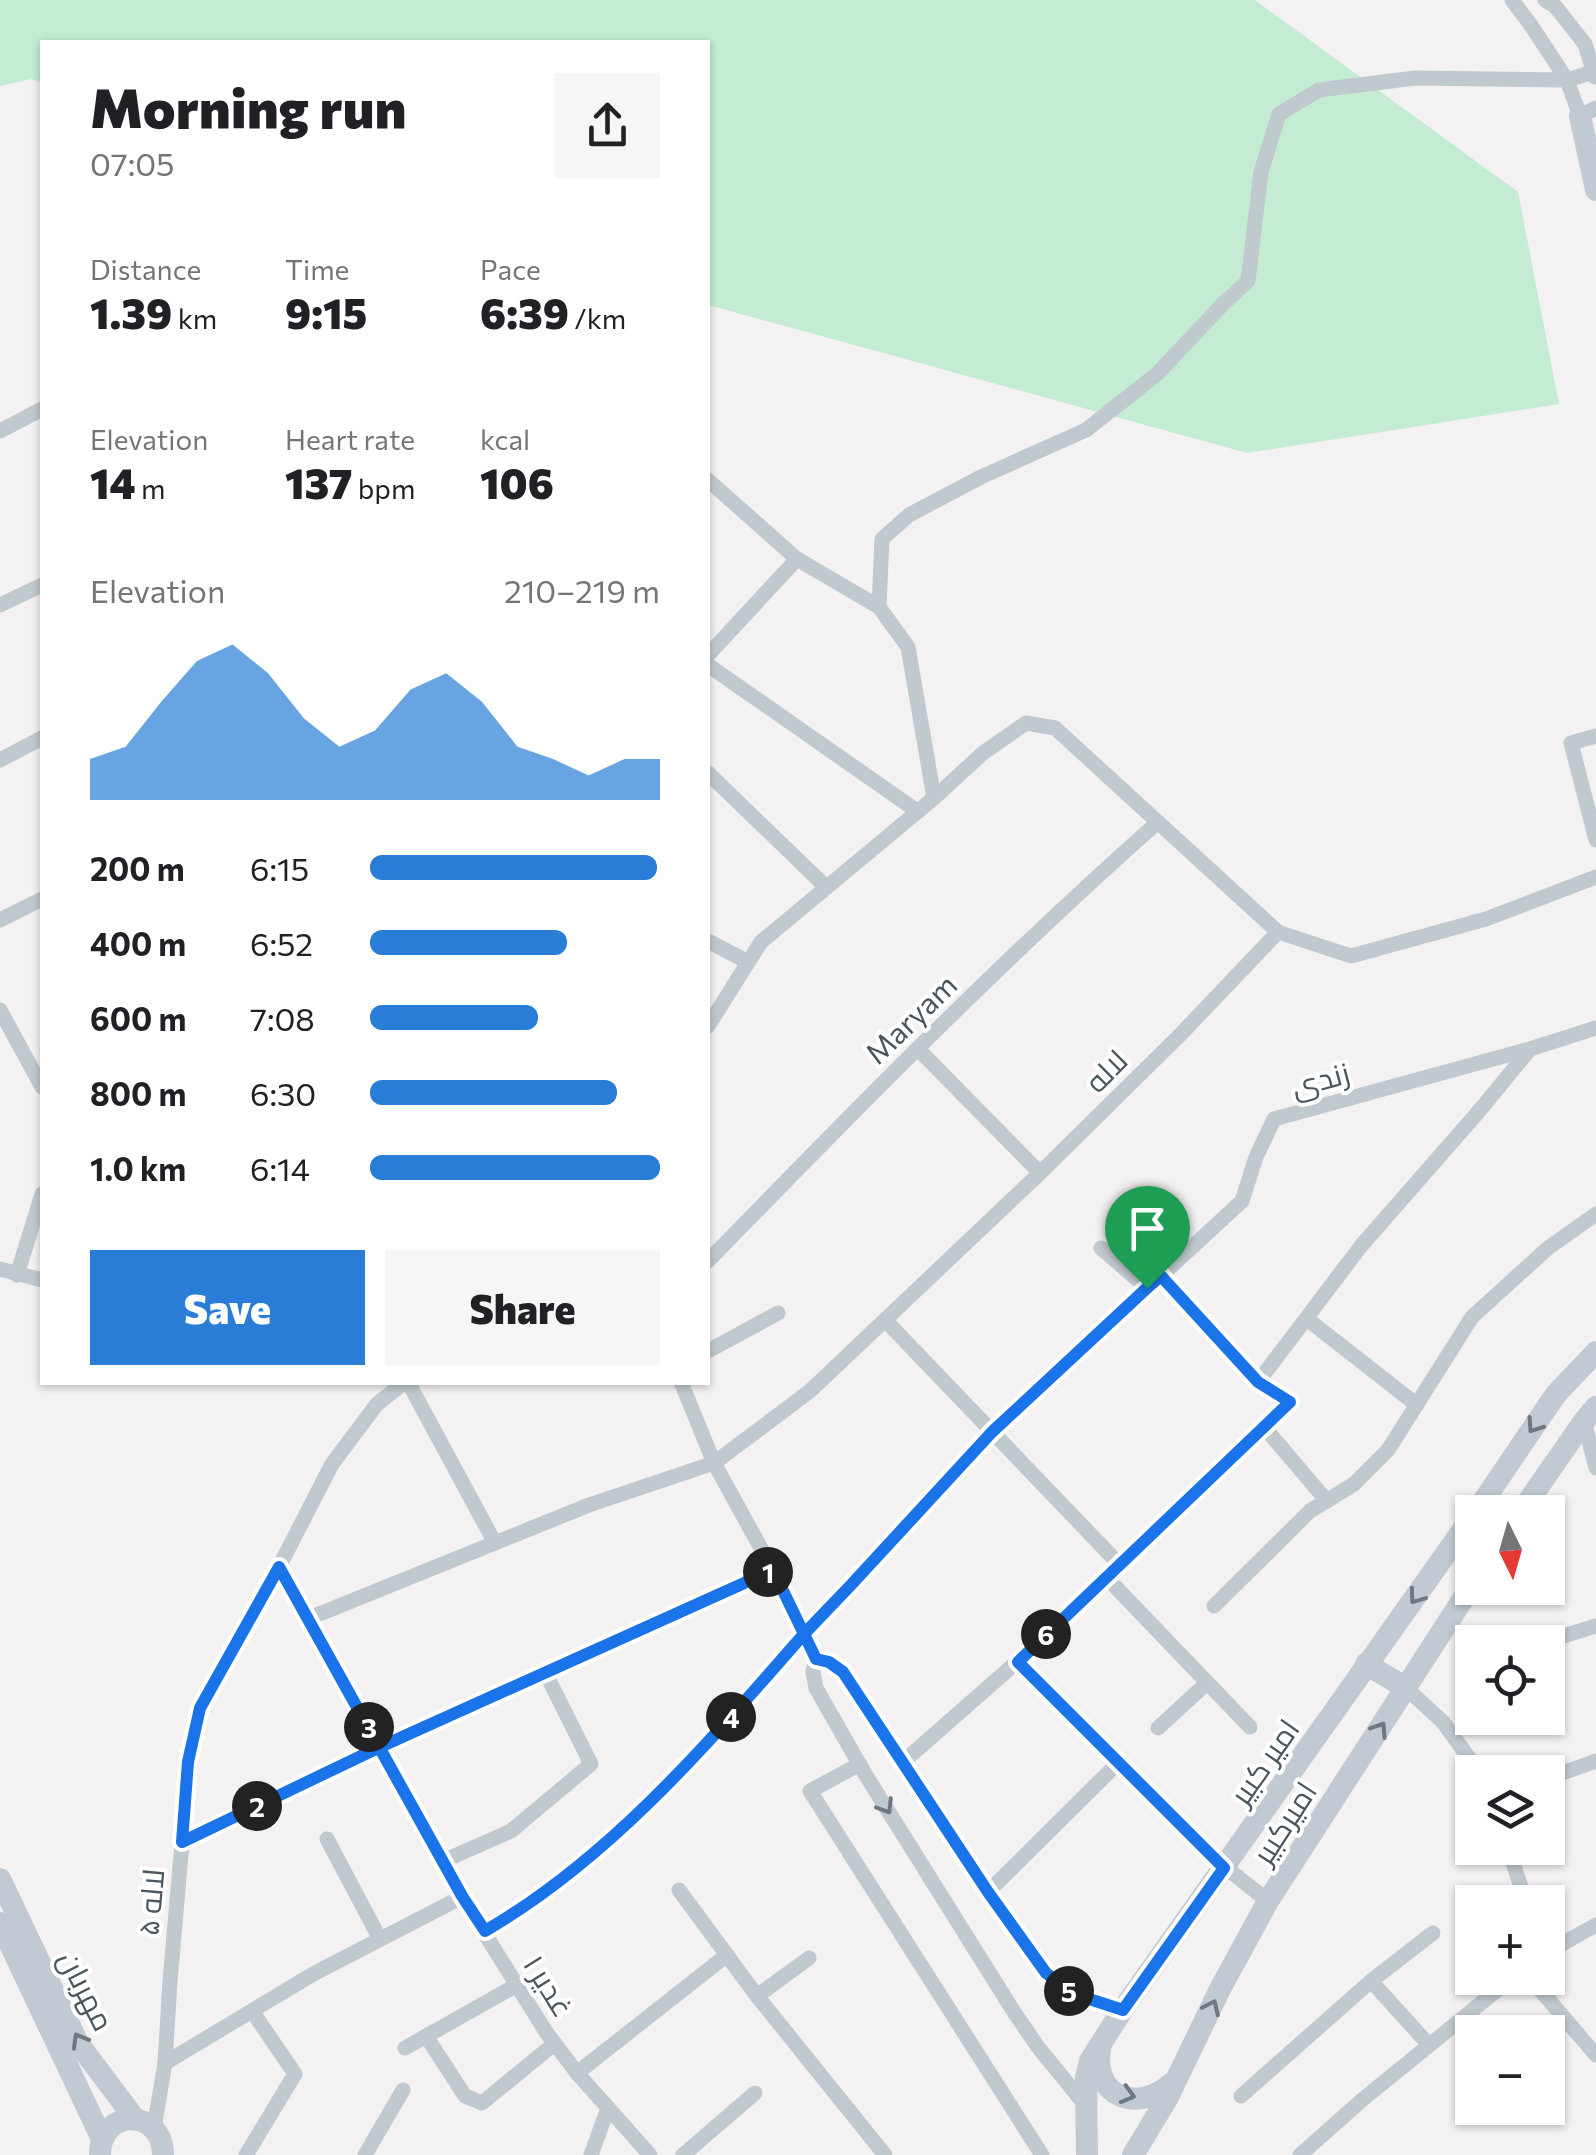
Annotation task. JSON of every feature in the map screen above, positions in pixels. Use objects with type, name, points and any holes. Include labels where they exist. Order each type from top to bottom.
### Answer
[{"type":"street","points":[[1512,0],[1588,112],[1596,190]]},
{"type":"street","points":[[879,607],[882,539],[909,515],[981,477],[1086,430],[1157,374],[1248,281],[1261,172],[1279,114],[1319,90],[1415,78],[1595,77],[1585,44],[1555,6],[1545,0]]},
{"type":"street","points":[[0,431],[40,410]]},
{"type":"street","points":[[710,482],[797,559],[879,607],[908,647],[934,798]]},
{"type":"street","points":[[710,653],[797,559]]},
{"type":"street","points":[[0,606],[40,586]]},
{"type":"street","points":[[710,666],[917,811]]},
{"type":"street","points":[[710,1023],[760,942],[983,753],[1026,722],[1055,728],[1278,932],[1351,956],[1486,919],[1596,877]]},
{"type":"street","points":[[1596,736],[1571,743],[1596,840]]},
{"type":"street","points":[[0,760],[40,739]]},
{"type":"street","points":[[710,775],[826,887]]},
{"type":"street","name":"Maryam","points":[[710,1259],[918,1049],[1076,895],[1158,822]]},
{"type":"street","points":[[0,920],[40,899]]},
{"type":"street","name":"لاله","points":[[307,1619],[588,1505],[714,1463],[810,1391],[1040,1173],[1278,932]]},
{"type":"street","points":[[710,942],[748,962]]},
{"type":"street","points":[[1,1015],[40,1083]]},
{"type":"street","name":"زندی","points":[[485,1931],[521,1910],[596,1851],[705,1746],[992,1432],[1242,1201],[1274,1118],[1596,1028]]},
{"type":"street","points":[[918,1049],[1040,1173]]},
{"type":"street","points":[[1258,1382],[1361,1246],[1530,1049]]},
{"type":"street","points":[[17,1275],[40,1200]]},
{"type":"street","points":[[1214,1606],[1310,1512],[1354,1484],[1388,1450],[1472,1318],[1548,1248],[1596,1214]]},
{"type":"street","points":[[1100,1248],[1147,1288]]},
{"type":"street","points":[[0,1268],[40,1280]]},
{"type":"street","points":[[903,1762],[1018,1662],[1290,1402],[1258,1382],[1161,1276]]},
{"type":"street","points":[[710,1350],[778,1313]]},
{"type":"street","points":[[885,1320],[1120,1564]]},
{"type":"street","points":[[1307,1320],[1417,1405]]},
{"type":"street","name":"امیر کبیر","points":[[1488,1495],[1556,1394],[1596,1352]]},
{"type":"street","name":"لاله ۵","points":[[158,2141],[188,1762],[200,1708],[332,1464],[377,1404],[403,1385]]},
{"type":"street","points":[[409,1385],[495,1543]]},
{"type":"street","points":[[682,1385],[714,1463],[816,1659],[816,1688],[1014,2012],[1086,2106]]},
{"type":"street","points":[[1590,1414],[1596,1468]]},
{"type":"street","points":[[1533,1495],[1590,1414]]},
{"type":"street","points":[[1264,1427],[1327,1501]]},
{"type":"street","name":"امیر کبیر","points":[[1087,2155],[1086,2077],[1090,2061],[1455,1541]]},
{"type":"street","name":"غدیر ۱","points":[[279,1567],[462,1896],[554,2044],[650,2155]]},
{"type":"street","points":[[182,1842],[380,1747],[773,1570]]},
{"type":"street","points":[[1105,1576],[1250,1727]]},
{"type":"street","name":"امیرکبیر","points":[[1133,2155],[1182,2072],[1220,1989],[1268,1901],[1459,1605]]},
{"type":"street","points":[[1565,1636],[1596,1626]]},
{"type":"street","points":[[816,1659],[843,1672],[1046,1973],[1074,1994],[1123,2010]]},
{"type":"street","points":[[1018,1662],[1224,1868],[1268,1901]]},
{"type":"street","points":[[1366,1664],[1406,1688],[1443,1722],[1466,1755]]},
{"type":"street","points":[[443,1860],[511,1832],[591,1764],[545,1672]]},
{"type":"street","points":[[1158,1728],[1207,1682]]},
{"type":"street","points":[[988,1892],[1120,1761]]},
{"type":"street","points":[[1565,1772],[1596,1761]]},
{"type":"street","points":[[860,1764],[810,1792],[1042,2155]]},
{"type":"street","points":[[326,1838],[380,1940]]},
{"type":"street","name":"مهربان","points":[[0,1879],[78,2043],[158,2141]]},
{"type":"street","points":[[678,1890],[885,2155]]},
{"type":"street","points":[[166,2063],[315,1973],[462,1896]]},
{"type":"street","name":"مهربان","points":[[0,1923],[101,2147]]},
{"type":"street","points":[[1565,1942],[1596,1925]]},
{"type":"street","points":[[1241,2096],[1371,1981],[1433,1932]]},
{"type":"street","points":[[577,2073],[727,1956]]},
{"type":"street","points":[[758,1996],[809,1958]]},
{"type":"street","points":[[1371,1981],[1428,2044]]},
{"type":"street","points":[[405,2048],[517,1984]]},
{"type":"street","points":[[1300,2155],[1490,1995]]},
{"type":"street","points":[[1545,1995],[1596,2055]]},
{"type":"street","points":[[246,2155],[296,2074],[252,2011]]},
{"type":"street","points":[[426,2036],[465,2096],[482,2103],[554,2044]]},
{"type":"street","points":[[1100,2046],[1102,2078],[1112,2091],[1126,2098],[1142,2100],[1158,2095],[1182,2072]]},
{"type":"street","points":[[365,2155],[403,2090]]},
{"type":"street","points":[[683,2155],[755,2094]]},
{"type":"street","points":[[591,2155],[608,2108]]},
{"type":"street","points":[[101,2147],[116,2123],[158,2141]]},
{"type":"green space","points":[[0,0],[1255,0],[1518,192],[1559,404],[1247,453],[710,306],[710,40],[40,40],[40,82],[32,79],[0,86]]},
{"type":"route","points":[[1147,1288],[992,1432],[804,1634],[773,1570],[380,1747],[182,1842],[188,1762],[200,1708],[279,1567],[307,1619],[380,1747],[462,1896],[485,1931],[521,1910],[596,1851],[705,1746],[804,1634],[816,1659],[843,1672],[1046,1973],[1074,1994],[1123,2010],[1224,1868],[1018,1662],[1290,1402],[1258,1382],[1161,1276],[1147,1288]]}]
